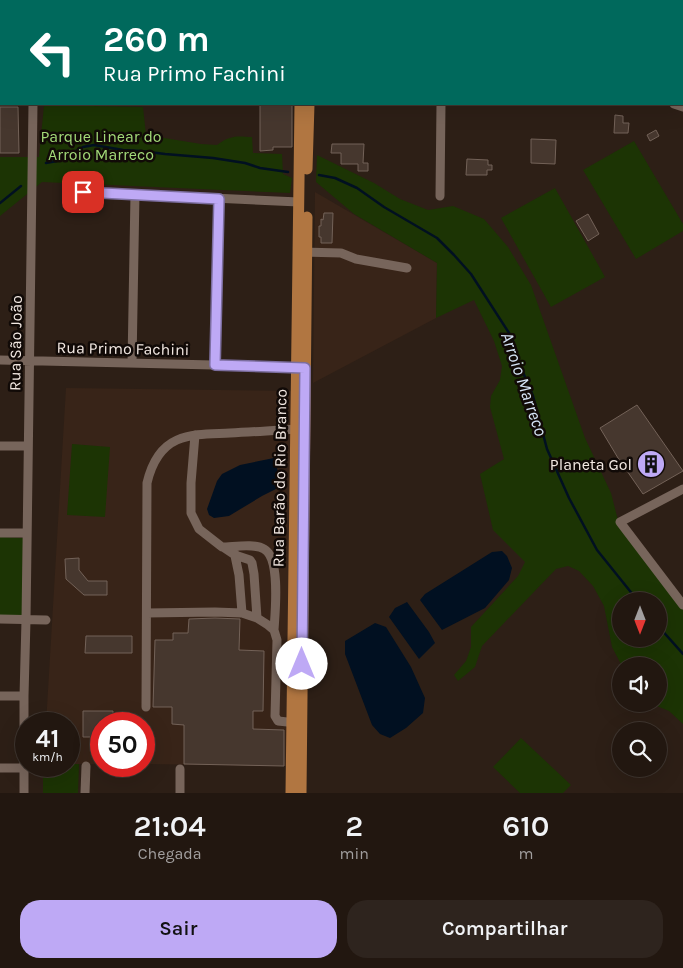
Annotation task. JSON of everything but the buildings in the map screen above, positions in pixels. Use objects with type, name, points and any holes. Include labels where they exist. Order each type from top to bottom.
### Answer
[{"type":"main road","name":"Rua Barão do Rio Branco","points":[[300,105],[304,149],[297,724],[301,793]]},
{"type":"main road","name":"Rua Barão do Rio Branco","points":[[302,252],[300,202],[309,105]]},
{"type":"main road","name":"Rua Barão do Rio Branco","points":[[291,793],[297,724]]},
{"type":"street","name":"Rua São João","points":[[24,712],[34,105]]},
{"type":"street","points":[[440,196],[442,105]]},
{"type":"street","points":[[83,192],[300,202]]},
{"type":"street","points":[[132,363],[135,194]]},
{"type":"street","points":[[215,365],[219,199]]},
{"type":"street","points":[[302,252],[340,253],[356,259],[407,268]]},
{"type":"street","name":"Rua Primo Fachini","points":[[0,360],[301,368]]},
{"type":"street","points":[[146,707],[147,484],[150,470],[164,448],[177,440],[195,435],[300,429]]},
{"type":"street","points":[[195,435],[192,513],[199,529],[222,547],[234,551],[252,563],[257,618]]},
{"type":"street","points":[[0,446],[28,446]]},
{"type":"street","points":[[683,489],[620,522],[683,604]]},
{"type":"street","points":[[0,533],[27,533]]},
{"type":"street","points":[[234,551],[255,546],[265,549],[272,557],[276,598],[274,630],[277,640],[275,716],[278,721],[297,724]]},
{"type":"street","points":[[234,551],[239,575],[242,613]]},
{"type":"street","points":[[239,575],[254,574]]},
{"type":"street","points":[[147,613],[242,613],[257,618],[274,630]]},
{"type":"street","points":[[0,619],[46,620]]},
{"type":"street","points":[[0,696],[24,696]]},
{"type":"street","points":[[85,793],[86,766]]},
{"type":"street","points":[[0,768],[15,768]]},
{"type":"street","points":[[180,769],[180,793]]},
{"type":"street","name":"Rua São João","points":[[24,777],[24,793]]},
{"type":"shaded area","points":[[315,192],[437,263],[436,318],[313,383]]},
{"type":"shaded area","points":[[66,388],[295,391],[286,766],[155,764],[155,712],[90,712],[90,764],[80,764],[80,712],[47,712]]},
{"type":"green space","name":"Parque Linear do Arroio Marreco","points":[[44,105],[143,107],[146,135],[201,144],[217,145],[226,139],[234,137],[252,137],[253,153],[282,154],[283,174],[292,178],[290,193],[42,182],[0,216],[0,157],[39,157]]},
{"type":"green space","points":[[634,141],[683,224],[683,231],[636,259],[583,170]]},
{"type":"green space","points":[[317,155],[374,183],[400,199],[428,210],[453,206],[484,219],[508,247],[531,285],[585,438],[611,493],[620,528],[683,609],[683,724],[667,710],[667,657],[617,657],[613,648],[668,648],[668,592],[612,592],[612,647],[604,606],[593,586],[579,571],[568,566],[556,569],[482,646],[475,667],[458,681],[454,675],[466,661],[471,647],[471,627],[518,576],[525,562],[493,530],[480,474],[504,459],[490,407],[491,396],[500,380],[502,366],[494,341],[474,300],[436,318],[437,263],[354,214],[316,182]]},
{"type":"green space","points":[[555,188],[605,277],[551,307],[501,218]]},
{"type":"green space","points":[[72,444],[110,447],[105,517],[67,515]]},
{"type":"green space","points":[[0,537],[23,538],[22,616],[0,615]]},
{"type":"green space","points":[[521,738],[571,785],[563,793],[520,793],[493,767]]},
{"type":"green space","points":[[43,777],[79,777],[78,793],[43,793]]},
{"type":"water","points":[[274,458],[278,473],[276,489],[229,516],[214,518],[209,515],[207,509],[217,481],[222,474],[240,465]]},
{"type":"water","points":[[502,551],[507,556],[512,568],[509,580],[485,608],[442,630],[420,600],[425,594],[492,552]]},
{"type":"water","points":[[407,602],[435,643],[419,659],[389,617],[395,608]]},
{"type":"water","points":[[375,623],[386,627],[411,667],[425,698],[423,713],[406,728],[390,738],[380,734],[372,725],[345,654],[345,641]]},
{"type":"waterway","name":"Arroio Marreco","points":[[46,163],[57,161],[83,147],[94,145],[123,150],[213,158],[288,172]]},
{"type":"waterway","name":"Arroio Marreco","points":[[319,175],[335,178],[357,188],[384,207],[437,238],[471,274],[511,336],[533,396],[547,449],[569,498],[597,550],[631,592]]},
{"type":"waterway","name":"Arroio Marreco","points":[[0,203],[21,186]]},
{"type":"waterway","name":"Arroio Marreco","points":[[668,637],[683,654]]},
{"type":"place","name":"Planeta Gol","points":[[651,464]]},
{"type":"route","points":[[83,192],[219,199],[215,365],[305,368],[302,664]]}]
